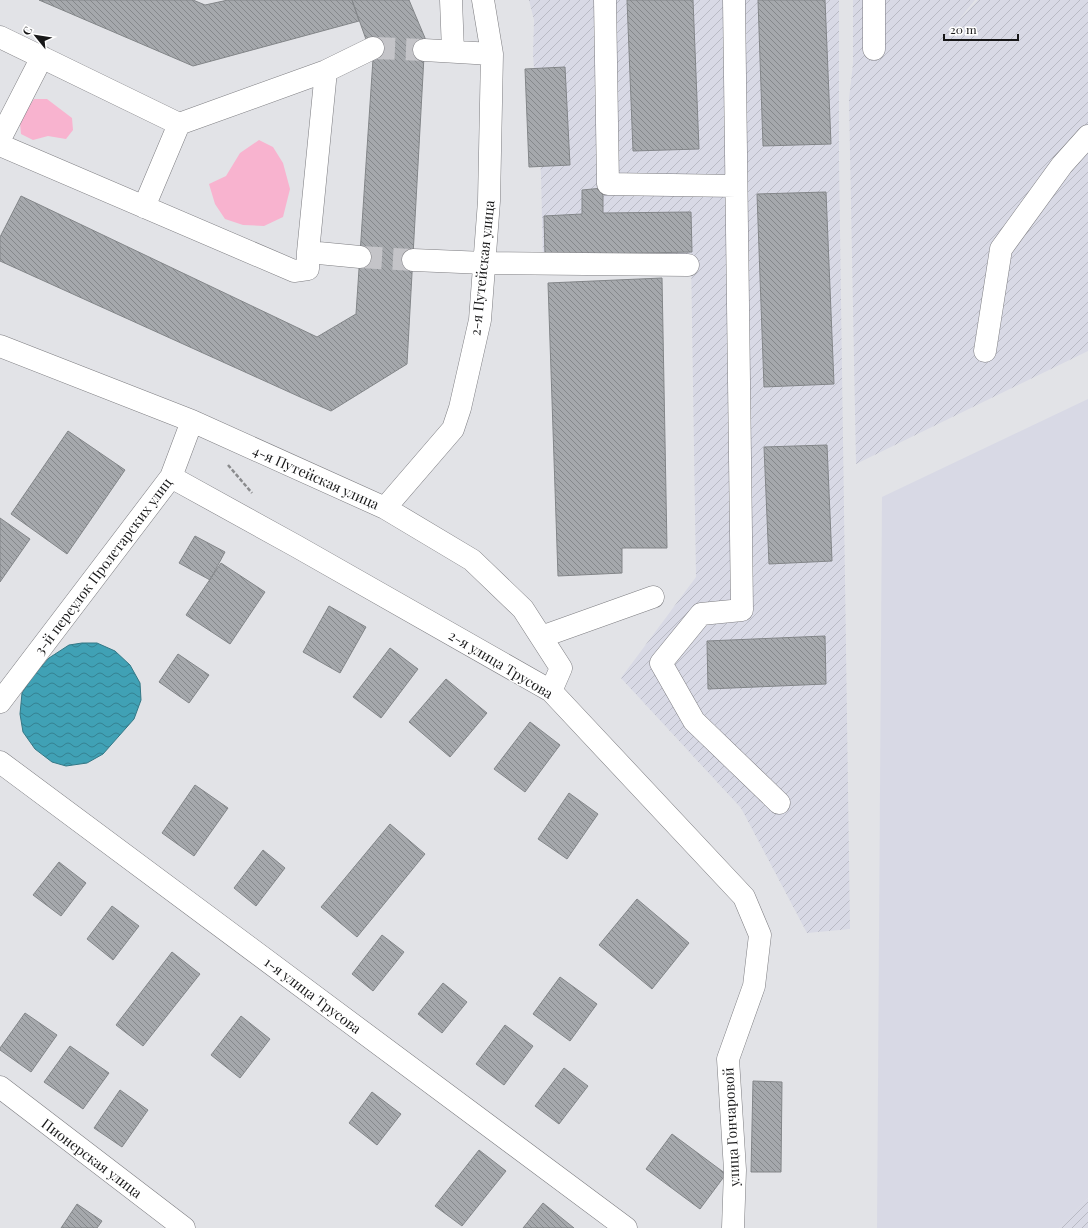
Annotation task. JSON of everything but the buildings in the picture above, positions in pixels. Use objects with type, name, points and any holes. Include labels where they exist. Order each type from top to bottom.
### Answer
[{"type":"street","points":[[451,0],[453,51]]},
{"type":"street","name":"2-я Путейская улица","points":[[385,508],[454,429],[480,320],[489,201],[492,54],[483,0]]},
{"type":"street","points":[[605,0],[608,184],[736,186]]},
{"type":"street","points":[[734,0],[742,610],[701,614],[661,663],[694,721],[779,803]]},
{"type":"street","points":[[874,0],[874,49]]},
{"type":"street","points":[[0,37],[179,124],[326,72],[373,48]]},
{"type":"street","points":[[424,50],[492,54]]},
{"type":"street","points":[[0,138],[42,57]]},
{"type":"street","points":[[0,145],[294,271],[308,270],[308,252],[326,72]]},
{"type":"street","points":[[144,207],[179,124]]},
{"type":"street","points":[[986,351],[1001,249],[1062,165],[1088,136]]},
{"type":"street","points":[[308,252],[360,257]]},
{"type":"street","points":[[413,260],[485,263],[688,265]]},
{"type":"street","name":"4-я Путейская улица","points":[[0,346],[192,421],[385,508],[472,560],[522,609],[561,668],[551,691]]},
{"type":"street","name":"3-й переулок Пролетарских улиц","points":[[0,702],[171,477],[192,421]]},
{"type":"street","name":"2-я улица Трусова","points":[[171,477],[296,546],[551,691],[744,897],[760,935]]},
{"type":"street","points":[[541,638],[653,596]]},
{"type":"street","name":"1-я улица Трусова","points":[[0,762],[626,1228]]},
{"type":"street","name":"улица Гончаровой","points":[[733,1228],[735,1170],[728,1058],[754,986],[760,935]]},
{"type":"street","name":"Пионерская улица","points":[[0,1087],[184,1228]]},
{"type":"path","points":[[226,461],[254,495]]},
{"type":"shaded area","points":[[529,0],[839,0],[839,159],[850,929],[807,933],[741,808],[621,678],[696,577],[691,256],[543,260],[541,174],[533,54],[534,20]]},
{"type":"shaded area","points":[[853,0],[975,0],[957,22],[978,0],[1088,0],[1088,351],[856,464],[849,99],[853,64]]},
{"type":"shaded area","points":[[34,99],[47,99],[72,118],[73,130],[66,139],[48,136],[33,140],[21,134],[20,123],[24,113]]},
{"type":"shaded area","points":[[259,140],[273,147],[283,163],[290,189],[283,217],[264,226],[243,225],[225,219],[215,204],[209,184],[226,176],[240,153]]},
{"type":"shaded area","points":[[1088,399],[1088,1198],[1059,1228],[877,1228],[882,497]]},
{"type":"shaded area","points":[[1088,1198],[1088,1228],[1059,1228]]},
{"type":"water","points":[[97,643],[115,651],[130,665],[140,683],[141,700],[134,719],[103,754],[87,763],[66,766],[52,762],[35,749],[23,732],[20,714],[22,693],[33,676],[49,658],[69,645]]},
{"type":"tunnel","points":[[373,48],[424,50]]},
{"type":"tunnel","points":[[360,257],[413,260]]}]
